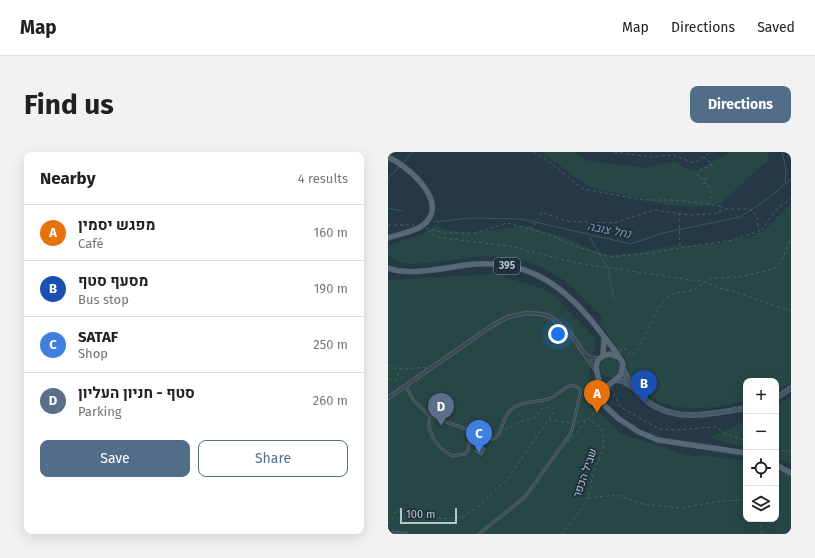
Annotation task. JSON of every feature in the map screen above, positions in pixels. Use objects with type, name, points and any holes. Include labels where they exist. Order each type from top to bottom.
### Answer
[{"type":"main road","points":[[388,157],[412,174],[433,201],[432,214],[425,227],[388,238]]},
{"type":"main road","name":"395","points":[[388,268],[400,271],[480,264],[525,269],[543,277],[558,287],[584,311],[620,359],[623,368]]},
{"type":"main road","points":[[601,333],[605,342],[602,357],[597,364],[597,373],[603,403],[619,419],[652,438],[743,453]]},
{"type":"main road","points":[[602,357],[613,355],[620,359]]},
{"type":"main road","points":[[603,403],[605,388],[621,375],[623,368]]},
{"type":"main road","points":[[623,368],[632,387]]},
{"type":"main road","points":[[597,373],[605,380],[623,381],[654,406],[675,414],[695,415],[743,408]]},
{"type":"main road","points":[[779,396],[791,388]]},
{"type":"main road","points":[[779,467],[791,473]]},
{"type":"street","points":[[388,398],[498,322],[526,314],[541,314],[556,320],[570,333],[597,373]]},
{"type":"street","points":[[582,351],[589,358],[602,357]]},
{"type":"lane","points":[[406,386],[414,401],[430,416],[493,439],[499,433],[508,413],[516,407],[523,404],[549,399],[572,386],[578,388],[581,394],[576,405],[574,423],[569,436],[525,497],[479,534]]},
{"type":"lane","points":[[430,416],[428,427],[430,432],[443,450],[452,456],[465,454],[468,450],[471,432]]},
{"type":"lane","points":[[390,534],[393,532],[407,534]]},
{"type":"path","points":[[533,152],[544,158],[583,189],[644,200],[674,200],[720,206],[725,209],[750,209],[756,216],[759,234]]},
{"type":"path","points":[[614,152],[650,157],[672,155],[694,163],[711,152]]},
{"type":"path","points":[[704,157],[708,162],[710,161],[712,165],[709,168],[701,170],[698,175],[700,179],[706,178],[703,183],[708,184],[709,190],[712,192],[709,205]]},
{"type":"path","points":[[388,225],[425,227],[444,233],[475,233],[507,223],[528,228],[609,257],[643,254],[759,234],[775,211],[791,198]]},
{"type":"path","points":[[528,228],[534,226],[542,212],[566,221],[613,223],[655,210],[690,215],[720,213],[720,206]]},
{"type":"path","points":[[679,213],[680,248]]},
{"type":"path","points":[[425,227],[436,237],[509,246],[577,263],[705,282],[719,288],[733,291],[791,311]]},
{"type":"path","points":[[620,359],[621,349],[624,348],[631,355],[636,350],[659,307],[672,294],[694,290],[711,278],[739,277],[774,269],[781,262],[791,240]]},
{"type":"path","points":[[388,366],[401,369],[424,367],[431,369]]},
{"type":"path","points":[[388,379],[395,380],[401,369]]},
{"type":"path","points":[[615,380],[612,392],[619,405],[647,424],[659,429],[670,430],[715,427],[731,436],[743,439]]},
{"type":"path","points":[[565,445],[589,419],[592,413],[603,403]]},
{"type":"path","points":[[388,524],[391,522],[394,513],[401,509],[408,510],[426,518],[433,516],[443,519],[463,517],[477,507],[508,477],[523,459],[525,452],[555,410],[552,407],[542,410],[536,417],[520,422],[499,433]]},
{"type":"path","points":[[549,420],[574,423],[589,419]]},
{"type":"path","name":"שביל הכפר","points":[[562,534],[588,498],[594,471],[600,461],[604,440],[600,427],[595,425],[589,419]]},
{"type":"path","points":[[779,450],[791,452]]},
{"type":"path","points":[[588,498],[617,495],[642,504],[681,508],[720,501],[743,500]]},
{"type":"path","points":[[760,522],[762,534]]},
{"type":"green space","points":[[542,152],[575,152],[589,161],[647,168],[674,161],[685,168],[696,171],[730,152],[769,152],[768,160],[721,203],[696,207],[670,205],[589,187]]},
{"type":"green space","points":[[791,203],[791,382],[779,391],[779,378],[743,378],[743,402],[715,407],[699,408],[684,408],[669,405],[643,391],[631,378],[625,357],[600,323],[602,317],[589,302],[562,279],[548,270],[533,263],[498,257],[477,257],[410,264],[400,262],[388,256],[389,245],[423,234],[435,225],[443,229],[467,233],[525,226],[568,238],[594,251],[610,255],[629,254],[674,246],[716,244],[761,234]]},
{"type":"green space","points":[[494,274],[548,290],[596,339],[589,373],[591,402],[619,433],[690,456],[708,456],[743,461],[743,522],[779,522],[779,471],[791,476],[791,534],[388,534],[388,278],[390,280]]},
{"type":"green space","points":[[610,358],[617,361],[620,368],[617,375],[610,378],[603,375],[600,368],[603,361]]},
{"type":"green space","points":[[791,396],[791,464],[779,459],[779,403]]},
{"type":"green space","points":[[743,422],[743,447],[710,438]]},
{"type":"building","points":[[479,443],[487,448],[482,457],[473,452]]},
{"type":"waterway","points":[[403,163],[413,152]]},
{"type":"waterway","points":[[782,152],[786,169],[785,183]]},
{"type":"waterway","points":[[388,178],[399,167]]},
{"type":"waterway","name":"נחל צובה","points":[[433,222],[471,218],[522,219],[631,244],[663,233],[740,217],[770,197],[791,179]]},
{"type":"waterway","name":"נחל צובה","points":[[388,208],[402,211]]},
{"type":"waterway","points":[[589,236],[608,268],[614,299]]},
{"type":"place","name":"מסעף סטף","points":[[644,403]]},
{"type":"place","name":"מפגש יסמין","points":[[597,413]]},
{"type":"place","name":"סטף - חניון העליון","points":[[441,426]]},
{"type":"place","name":"SATAF","points":[[479,453]]}]
